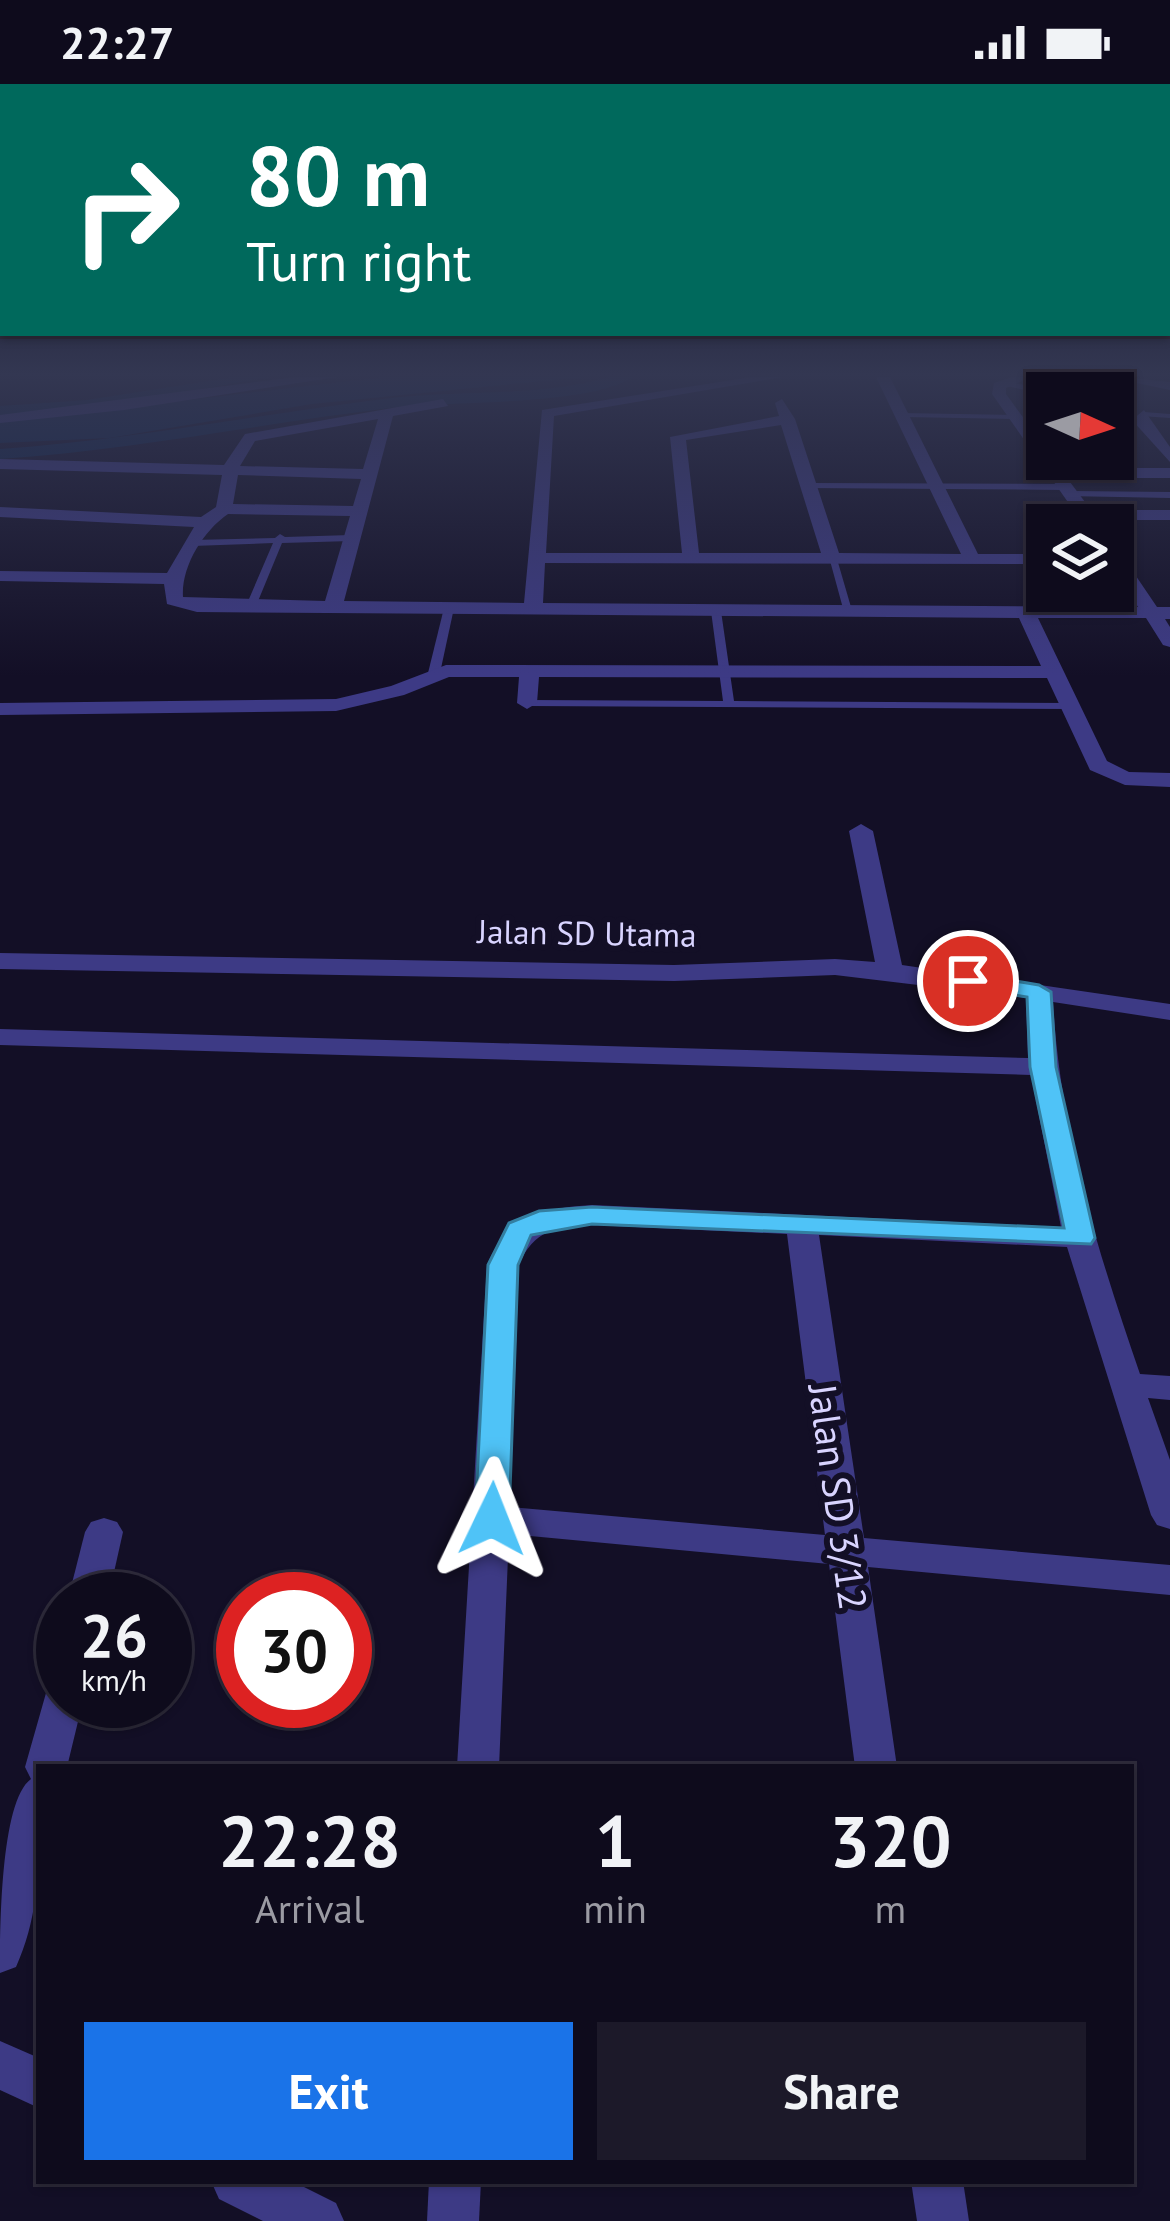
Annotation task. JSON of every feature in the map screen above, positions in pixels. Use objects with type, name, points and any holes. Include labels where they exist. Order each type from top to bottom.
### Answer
[{"type":"street","points":[[224,509],[229,477]]},
{"type":"street","points":[[333,607],[368,477]]},
{"type":"street","points":[[533,609],[543,477]]},
{"type":"street","points":[[682,477],[691,559]]},
{"type":"street","points":[[806,477],[832,559]]},
{"type":"street","points":[[934,477],[972,559]]},
{"type":"street","points":[[1059,477],[1078,504]]},
{"type":"street","points":[[1065,485],[1079,480]]},
{"type":"street","points":[[358,511],[224,509],[205,522],[172,579],[174,600],[250,606],[1161,614]]},
{"type":"street","points":[[0,512],[205,522]]},
{"type":"street","points":[[1134,517],[1170,515]]},
{"type":"street","points":[[537,558],[1026,559]]},
{"type":"street","points":[[0,576],[172,579]]},
{"type":"street","points":[[1134,582],[1161,614],[1170,641]]},
{"type":"street","points":[[1027,614],[1098,765],[1108,773],[1170,780]]},
{"type":"street","points":[[527,703],[530,671]]},
{"type":"street","points":[[0,709],[336,705],[397,692],[434,674],[1053,672]]},
{"type":"street","points":[[861,831],[890,970]]},
{"type":"street","name":"Jalan SD Utama","points":[[0,961],[674,973],[890,970],[1170,1012]]},
{"type":"street","points":[[1039,992],[1043,1067],[1080,1238],[1170,1515]]},
{"type":"street","points":[[0,1037],[1043,1067]]},
{"type":"street","points":[[478,1764],[503,1265],[520,1229],[539,1220],[592,1215],[1080,1238]]},
{"type":"street","name":"Jalan SD 3/12","points":[[802,1228],[876,1764]]},
{"type":"street","points":[[1128,1385],[1170,1388]]},
{"type":"street","points":[[492,1519],[1170,1580]]},
{"type":"street","points":[[94,1572],[104,1532]]},
{"type":"street","points":[[47,1764],[56,1728]]},
{"type":"street","points":[[0,1952],[36,1807]]},
{"type":"street","points":[[0,2064],[36,2082]]},
{"type":"street","points":[[243,2184],[318,2221]]},
{"type":"street","points":[[453,2221],[455,2184]]},
{"type":"street","points":[[937,2184],[943,2221]]},
{"type":"lane","points":[[809,486],[1065,485],[1170,495]]},
{"type":"lane","points":[[250,606],[280,537]]},
{"type":"lane","points":[[192,543],[351,538]]},
{"type":"lane","points":[[832,559],[849,612]]},
{"type":"lane","points":[[434,674],[449,608]]},
{"type":"lane","points":[[716,610],[729,705]]},
{"type":"lane","points":[[527,703],[1068,706]]},
{"type":"route","points":[[492,1519],[503,1265],[520,1229],[539,1220],[592,1215],[1080,1238],[1043,1067],[1039,992],[968,981]]}]
